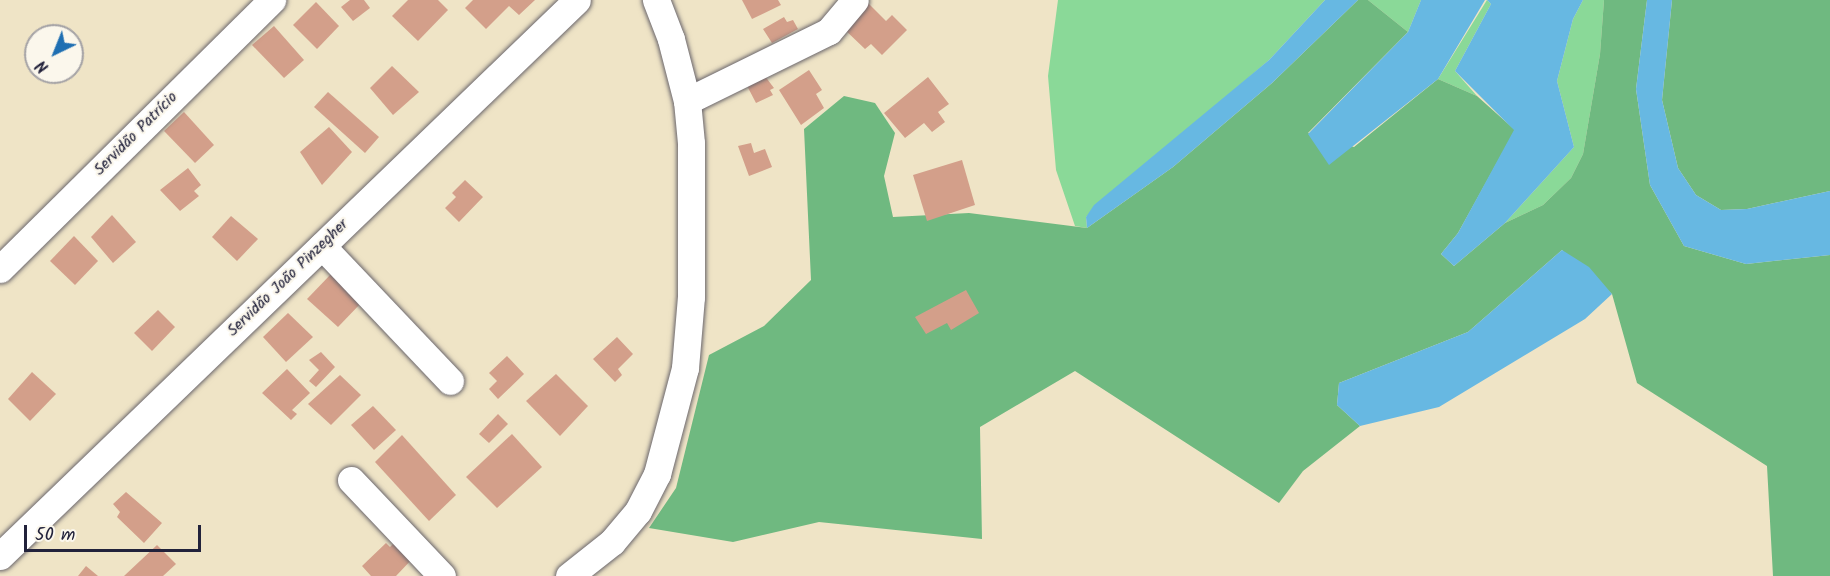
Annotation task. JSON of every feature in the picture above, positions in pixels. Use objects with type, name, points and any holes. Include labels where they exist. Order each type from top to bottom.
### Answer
[{"type":"street","name":"Servidão Patrício","points":[[0,269],[272,0]]},
{"type":"street","name":"Servidão João Pinzegher","points":[[0,556],[577,0]]},
{"type":"street","points":[[569,576],[612,542],[638,511],[657,474],[672,425],[685,368],[691,297],[691,143],[687,101],[671,39],[656,0]]},
{"type":"street","points":[[687,101],[829,30],[855,0]]},
{"type":"street","points":[[322,246],[450,381]]},
{"type":"street","points":[[351,480],[442,576]]},
{"type":"green space","points":[[1058,0],[1325,0],[1269,60],[1086,217],[1087,228],[1075,226],[1056,170],[1048,76]]},
{"type":"green space","points":[[1358,0],[1368,0],[1408,32],[1308,133],[1354,147],[1438,79],[1477,96],[1515,130],[1458,233],[1441,254],[1454,266],[1505,223],[1543,205],[1571,178],[1583,154],[1600,54],[1604,0],[1647,0],[1636,89],[1650,185],[1684,246],[1746,264],[1830,255],[1830,576],[1773,576],[1767,466],[1637,383],[1612,294],[1562,250],[1468,332],[1339,383],[1337,405],[1360,426],[1303,471],[1279,503],[1075,371],[980,427],[982,539],[819,522],[733,542],[649,528],[676,488],[709,355],[764,326],[811,280],[804,129],[844,96],[875,103],[895,133],[884,176],[893,217],[969,213],[1087,228],[1173,167],[1272,83]]},
{"type":"green space","points":[[1368,0],[1421,0],[1408,32]]},
{"type":"green space","points":[[1487,0],[1491,4],[1455,71],[1477,96],[1438,79]]},
{"type":"green space","points":[[1583,0],[1604,0],[1600,54],[1583,154],[1571,178],[1543,205],[1505,223],[1574,147],[1557,81],[1573,19]]},
{"type":"green space","points":[[1672,0],[1830,0],[1830,191],[1747,209],[1721,210],[1696,195],[1678,168],[1662,100]]},
{"type":"water","points":[[1325,0],[1358,0],[1272,83],[1173,167],[1087,228],[1086,217],[1094,205],[1269,60]]},
{"type":"water","points":[[1421,0],[1485,0],[1438,79],[1329,165],[1308,134],[1408,32]]},
{"type":"water","points":[[1487,0],[1583,0],[1573,19],[1557,81],[1574,147],[1505,223],[1454,266],[1441,254],[1458,233],[1514,130],[1455,71],[1491,4]]},
{"type":"water","points":[[1647,0],[1672,0],[1662,100],[1678,168],[1696,195],[1721,210],[1747,209],[1830,191],[1830,255],[1746,264],[1684,246],[1650,185],[1636,89]]},
{"type":"water","points":[[1562,250],[1589,267],[1612,294],[1585,319],[1439,407],[1360,426],[1337,405],[1339,383],[1468,332]]},
{"type":"building","points":[[350,0],[364,0],[370,8],[353,21],[341,7]]},
{"type":"building","points":[[408,0],[438,0],[448,10],[418,41],[392,16]]},
{"type":"building","points":[[473,0],[535,0],[519,15],[509,6],[486,29],[465,8]]},
{"type":"building","points":[[742,0],[778,0],[781,5],[752,19]]},
{"type":"building","points":[[316,2],[339,26],[317,49],[293,25]]},
{"type":"building","points":[[868,3],[886,21],[892,15],[907,30],[882,55],[871,44],[865,49],[843,28]]},
{"type":"building","points":[[784,17],[787,22],[793,20],[798,29],[772,43],[763,29]]},
{"type":"building","points":[[274,26],[304,60],[284,78],[252,45]]},
{"type":"building","points":[[392,66],[419,92],[393,115],[370,88]]},
{"type":"building","points":[[809,70],[822,90],[816,94],[824,108],[801,125],[779,90]]},
{"type":"building","points":[[761,71],[774,88],[770,90],[773,95],[756,103],[744,80]]},
{"type":"building","points":[[928,77],[949,104],[938,112],[945,122],[932,132],[924,123],[905,138],[884,113]]},
{"type":"building","points":[[328,92],[379,137],[365,153],[314,107]]},
{"type":"building","points":[[184,112],[214,145],[195,163],[164,131]]},
{"type":"building","points":[[329,127],[352,152],[322,185],[300,152]]},
{"type":"building","points":[[751,143],[754,153],[765,149],[772,167],[749,176],[738,146]]},
{"type":"building","points":[[962,160],[975,205],[927,221],[913,175]]},
{"type":"building","points":[[188,168],[201,185],[194,191],[199,196],[180,211],[160,190]]},
{"type":"building","points":[[465,180],[483,197],[459,222],[445,208],[456,197],[452,193]]},
{"type":"building","points":[[112,215],[136,242],[113,263],[91,237]]},
{"type":"building","points":[[231,216],[258,239],[237,261],[212,237]]},
{"type":"building","points":[[74,236],[98,261],[75,285],[50,261]]},
{"type":"building","points":[[332,273],[363,301],[338,327],[307,299]]},
{"type":"building","points":[[966,290],[979,313],[951,330],[947,323],[926,334],[915,317]]},
{"type":"building","points":[[158,310],[175,327],[152,351],[134,333]]},
{"type":"building","points":[[288,313],[313,337],[286,362],[263,337]]},
{"type":"building","points":[[617,337],[633,354],[618,369],[622,375],[615,382],[593,359]]},
{"type":"building","points":[[321,352],[335,367],[316,387],[309,381],[319,370],[309,360]]},
{"type":"building","points":[[507,356],[524,374],[498,399],[489,389],[497,381],[489,373]]},
{"type":"building","points":[[287,369],[310,393],[292,410],[297,414],[291,420],[262,393]]},
{"type":"building","points":[[32,372],[56,394],[30,421],[8,399]]},
{"type":"building","points":[[556,374],[588,406],[560,436],[526,401]]},
{"type":"building","points":[[340,375],[361,395],[331,425],[308,404]]},
{"type":"building","points":[[373,406],[396,430],[374,450],[351,425]]},
{"type":"building","points":[[498,414],[508,424],[489,443],[479,434]]},
{"type":"building","points":[[512,434],[542,467],[497,508],[466,477]]},
{"type":"building","points":[[402,435],[456,495],[429,521],[375,462]]},
{"type":"building","points":[[126,492],[162,523],[144,543],[117,517],[120,512],[113,504]]},
{"type":"building","points":[[396,541],[415,556],[396,576],[371,576],[362,566],[386,543],[390,547]]},
{"type":"building","points":[[157,545],[176,564],[163,576],[124,576]]},
{"type":"building","points":[[86,566],[98,576],[78,576]]}]
